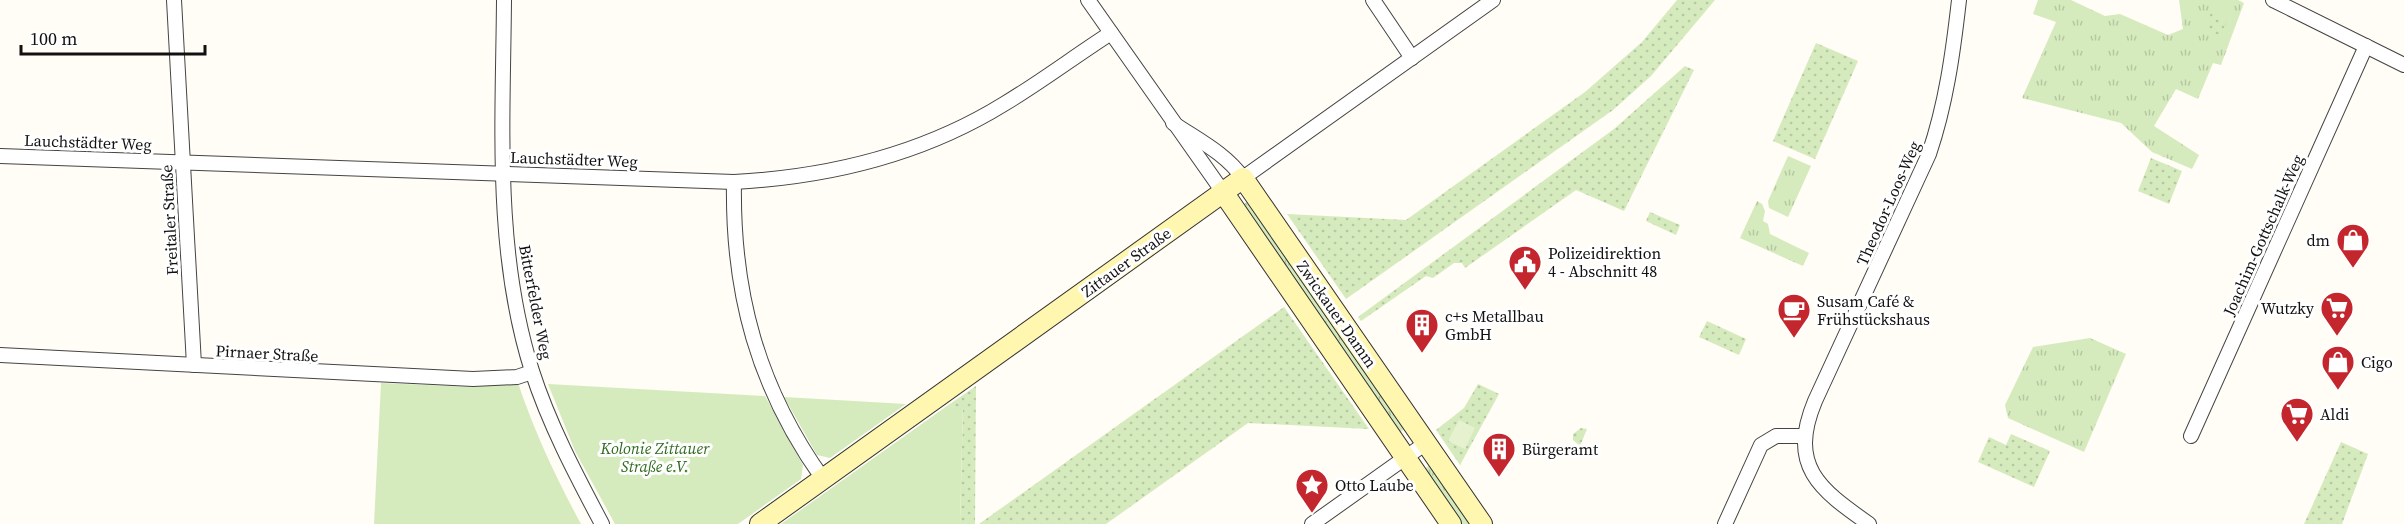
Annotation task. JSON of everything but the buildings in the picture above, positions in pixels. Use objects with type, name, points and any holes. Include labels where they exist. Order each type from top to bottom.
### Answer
[{"type":"street","name":"Freitaler Straße","points":[[174,0],[194,365]]},
{"type":"street","name":"Bitterfelder Weg","points":[[504,0],[503,173],[510,273],[532,372],[571,465],[602,524]]},
{"type":"street","name":"Zwickauer Damm","points":[[1088,0],[1451,524]]},
{"type":"street","points":[[1372,0],[1412,58]]},
{"type":"street","name":"Zittauer Straße","points":[[760,524],[1493,0]]},
{"type":"street","name":"Theodor-Loos-Weg","points":[[1869,524],[1839,503],[1814,478],[1806,461],[1805,436],[1815,401],[1929,154],[1942,114],[1950,73],[1959,0]]},
{"type":"street","points":[[2273,0],[2404,65]]},
{"type":"street","name":"Lauchstädter Weg","points":[[0,156],[734,182],[801,176],[843,168],[934,139],[1002,106],[1111,33]]},
{"type":"street","name":"Joachim-Gottschalk-Weg","points":[[2191,436],[2366,46]]},
{"type":"street","name":"Zwickauer Damm","points":[[1173,123],[1232,162],[1482,524]]},
{"type":"street","points":[[734,182],[733,220],[738,278],[749,326],[785,420],[823,479]]},
{"type":"street","name":"Pirnaer Straße","points":[[0,355],[473,379],[517,377],[532,372]]},
{"type":"street","points":[[1725,524],[1761,445],[1776,436],[1805,436]]},
{"type":"street","points":[[1312,524],[1426,443]]},
{"type":"green space","points":[[1677,0],[1715,0],[1651,76],[1613,110],[1346,299],[1287,214],[1406,220],[1585,92],[1642,42]]},
{"type":"green space","points":[[2038,0],[2071,0],[2105,16],[2120,14],[2168,35],[2183,29],[2179,0],[2238,0],[2244,3],[2221,65],[2213,63],[2198,99],[2176,89],[2154,126],[2199,155],[2192,169],[2152,152],[2121,123],[2022,98],[2056,22],[2033,14]]},
{"type":"green space","points":[[2211,13],[2227,21],[2220,36],[2204,28]]},
{"type":"green space","points":[[1816,43],[1858,61],[1815,159],[1773,141]]},
{"type":"green space","points":[[1685,66],[1694,70],[1624,211],[1576,190],[1465,268],[1462,263],[1454,263],[1433,278],[1426,276],[1361,321],[1358,317],[1614,129]]},
{"type":"green space","points":[[1788,156],[1811,166],[1788,217],[1769,208],[1768,201]]},
{"type":"green space","points":[[2151,158],[2182,171],[2169,204],[2138,191]]},
{"type":"green space","points":[[1251,199],[1408,426],[1398,434],[1240,207]]},
{"type":"green space","points":[[1757,201],[1762,204],[1765,211],[1763,221],[1768,224],[1770,234],[1809,253],[1803,266],[1740,238]]},
{"type":"green space","points":[[1650,212],[1680,225],[1676,235],[1646,221]]},
{"type":"green space","points":[[1284,307],[1369,429],[1248,423],[1106,524],[979,524]]},
{"type":"green space","points":[[1707,321],[1746,339],[1739,355],[1699,337]]},
{"type":"green space","points":[[2090,338],[2126,354],[2084,452],[2008,418],[2005,405],[2033,347]]},
{"type":"green space","name":"Kolonie Zittauer Straße e.V.","points":[[381,383],[472,387],[518,383],[546,455],[581,524],[374,524]]},
{"type":"green space","name":"Kolonie Zittauer Straße e.V.","points":[[548,384],[765,396],[803,465],[801,479],[738,524],[615,524],[575,451]]},
{"type":"green space","points":[[1478,384],[1499,394],[1460,465],[1436,430],[1464,408]]},
{"type":"green space","points":[[976,386],[975,524],[960,524],[963,408],[947,406]]},
{"type":"green space","points":[[784,397],[906,404],[830,458],[817,455]]},
{"type":"green space","points":[[947,406],[963,407],[960,524],[781,524]]},
{"type":"green space","points":[[1459,420],[1475,428],[1465,449],[1448,441]]},
{"type":"green space","points":[[1581,428],[1587,429],[1580,446],[1573,440],[1573,434]]},
{"type":"green space","points":[[2011,434],[2050,451],[2034,487],[1978,462],[1989,437],[2006,445]]},
{"type":"green space","points":[[2341,442],[2368,454],[2342,524],[2304,524]]},
{"type":"green space","points":[[1433,463],[1476,524],[1460,524],[1423,470]]},
{"type":"place","name":"dm","points":[[2353,269]]},
{"type":"place","name":"Polizeidirektion 4 - Abschnitt 48","points":[[1525,291]]},
{"type":"place","name":"Wutzky","points":[[2337,337]]},
{"type":"place","name":"Susam Café & Frühstückshaus","points":[[1794,339]]},
{"type":"place","name":"c+s Metallbau GmbH","points":[[1422,354]]},
{"type":"place","name":"Cigo","points":[[2338,391]]},
{"type":"place","name":"Aldi","points":[[2297,443]]},
{"type":"place","name":"Bürgeramt","points":[[1499,478]]},
{"type":"place","name":"Otto Laube","points":[[1312,514]]}]
